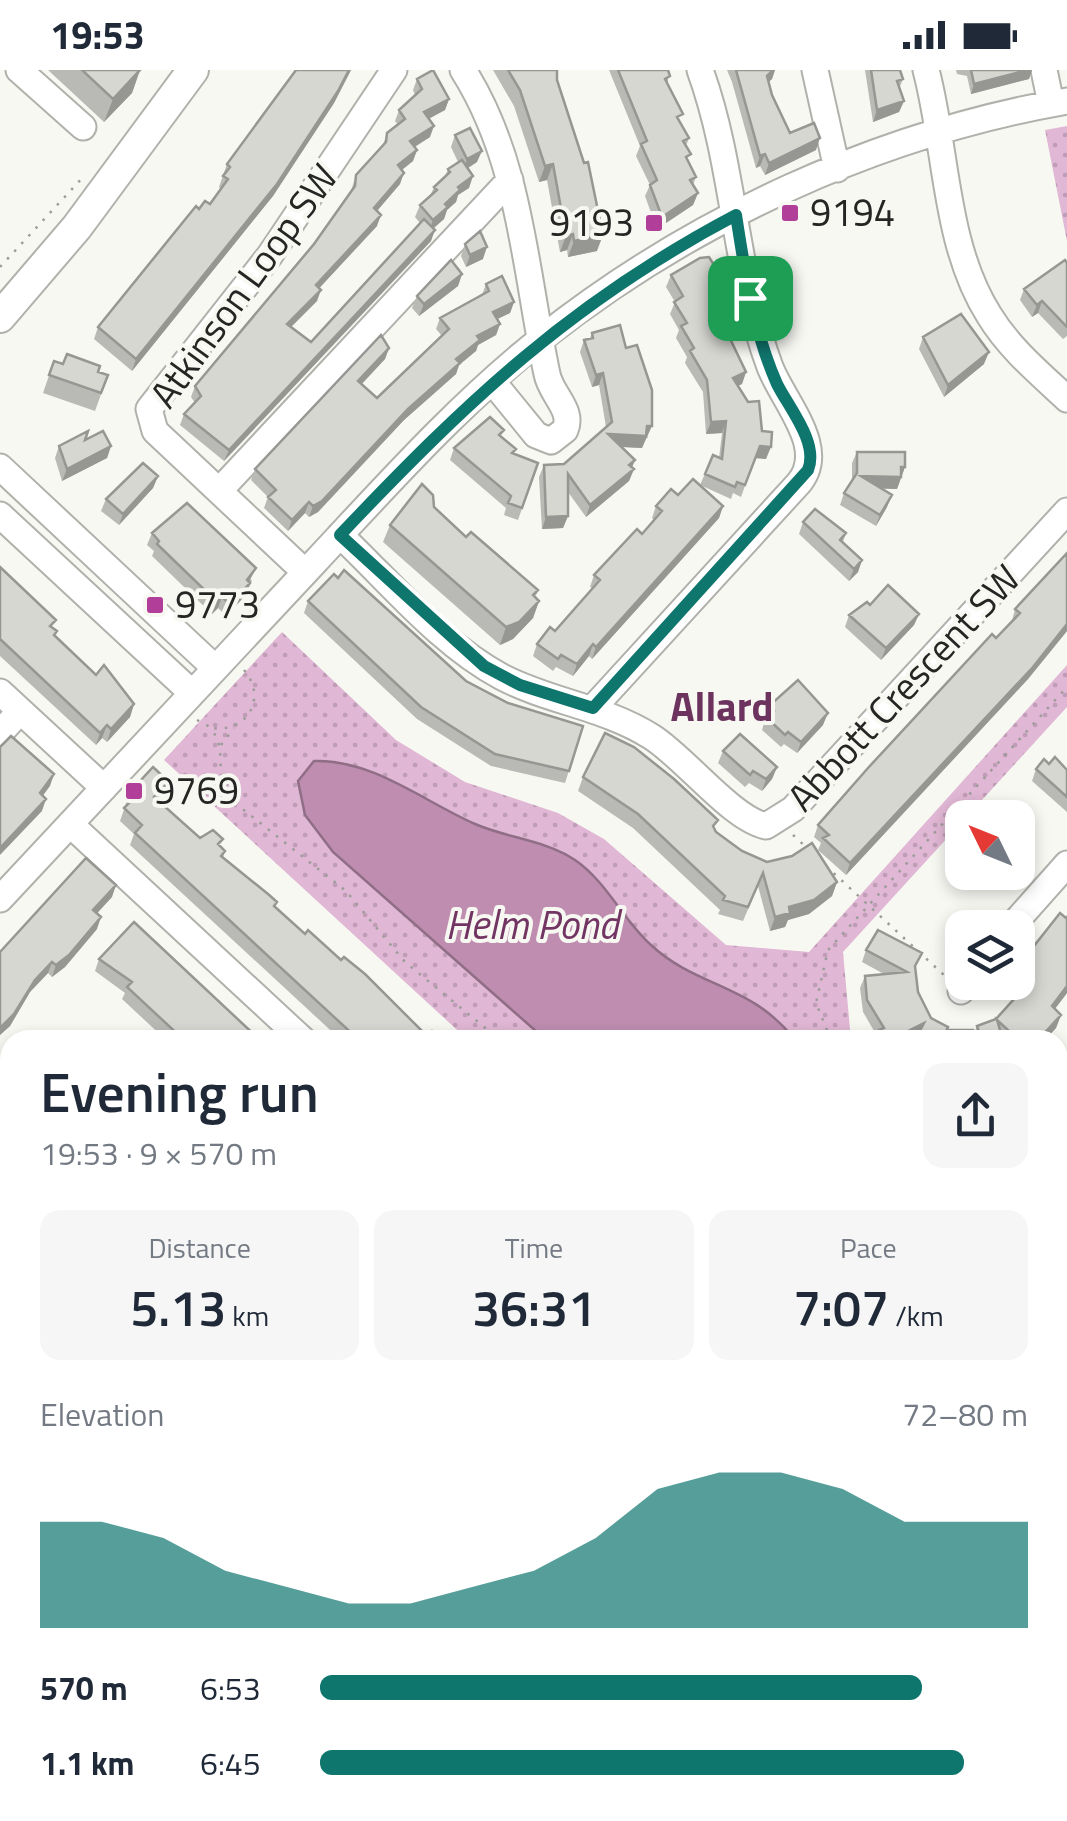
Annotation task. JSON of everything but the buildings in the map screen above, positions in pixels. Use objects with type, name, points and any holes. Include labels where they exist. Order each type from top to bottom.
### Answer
[{"type":"main road","points":[[0,317],[77,227],[192,70]]},
{"type":"street","points":[[19,70],[83,127]]},
{"type":"street","name":"Atkinson Loop SW","points":[[305,572],[155,431],[148,418],[150,403],[270,256],[394,70]]},
{"type":"street","points":[[463,70],[492,125],[510,180],[549,384],[568,416],[568,424],[551,441],[536,435],[492,382]]},
{"type":"street","points":[[593,708],[798,484],[811,463],[810,448],[776,380],[757,326],[721,138],[700,70]]},
{"type":"street","points":[[816,70],[837,169]]},
{"type":"street","points":[[926,70],[959,240],[978,295],[1014,349],[1067,400]]},
{"type":"street","points":[[0,899],[340,535],[492,382],[542,339],[638,271],[736,215],[837,169],[940,132],[1059,103],[1044,70]]},
{"type":"street","points":[[218,491],[510,180]]},
{"type":"street","points":[[0,467],[215,668]]},
{"type":"street","name":"Abbott Crescent SW","points":[[340,535],[484,666],[520,685],[593,708],[667,747],[753,822],[766,826],[779,822],[1067,511]]},
{"type":"street","points":[[0,515],[192,693]]},
{"type":"street","points":[[0,692],[104,788]]},
{"type":"street","points":[[0,732],[20,711]]},
{"type":"street","points":[[70,824],[292,1030]]},
{"type":"street","points":[[1026,910],[1067,864]]},
{"type":"path","points":[[0,267],[92,167]]},
{"type":"path","points":[[220,746],[251,713],[254,686],[243,669]]},
{"type":"path","points":[[827,1030],[816,1003],[821,965],[833,943],[1067,687]]},
{"type":"path","points":[[196,719],[212,728],[235,727]]},
{"type":"path","points":[[212,728],[220,746],[221,774],[240,807],[346,891],[404,962],[488,1030]]},
{"type":"path","points":[[779,822],[945,971]]},
{"type":"shaded area","points":[[1067,126],[1067,241],[1045,130]]},
{"type":"shaded area","points":[[282,632],[396,740],[465,782],[558,813],[604,839],[726,945],[809,952],[945,801],[945,840],[843,952],[850,1030],[457,1030],[164,760]]},
{"type":"shaded area","points":[[1067,665],[1067,707],[982,800],[946,800]]},
{"type":"water","name":"Helm Pond","points":[[314,761],[356,767],[397,783],[475,824],[551,848],[575,860],[651,945],[687,970],[761,1008],[786,1030],[535,1030],[333,852],[305,815],[298,781]]},
{"type":"place","name":"9194","points":[[790,213]]},
{"type":"place","name":"9193","points":[[654,223]]},
{"type":"place","name":"9773","points":[[155,605]]},
{"type":"place","name":"9769","points":[[134,791]]},
{"type":"district","name":"Allard","points":[[722,707]]},
{"type":"route","points":[[736,215],[750,298],[770,368],[810,448],[811,463],[798,484],[593,708],[520,685],[484,666],[340,535],[446,424],[542,339],[638,271],[736,215]]}]
